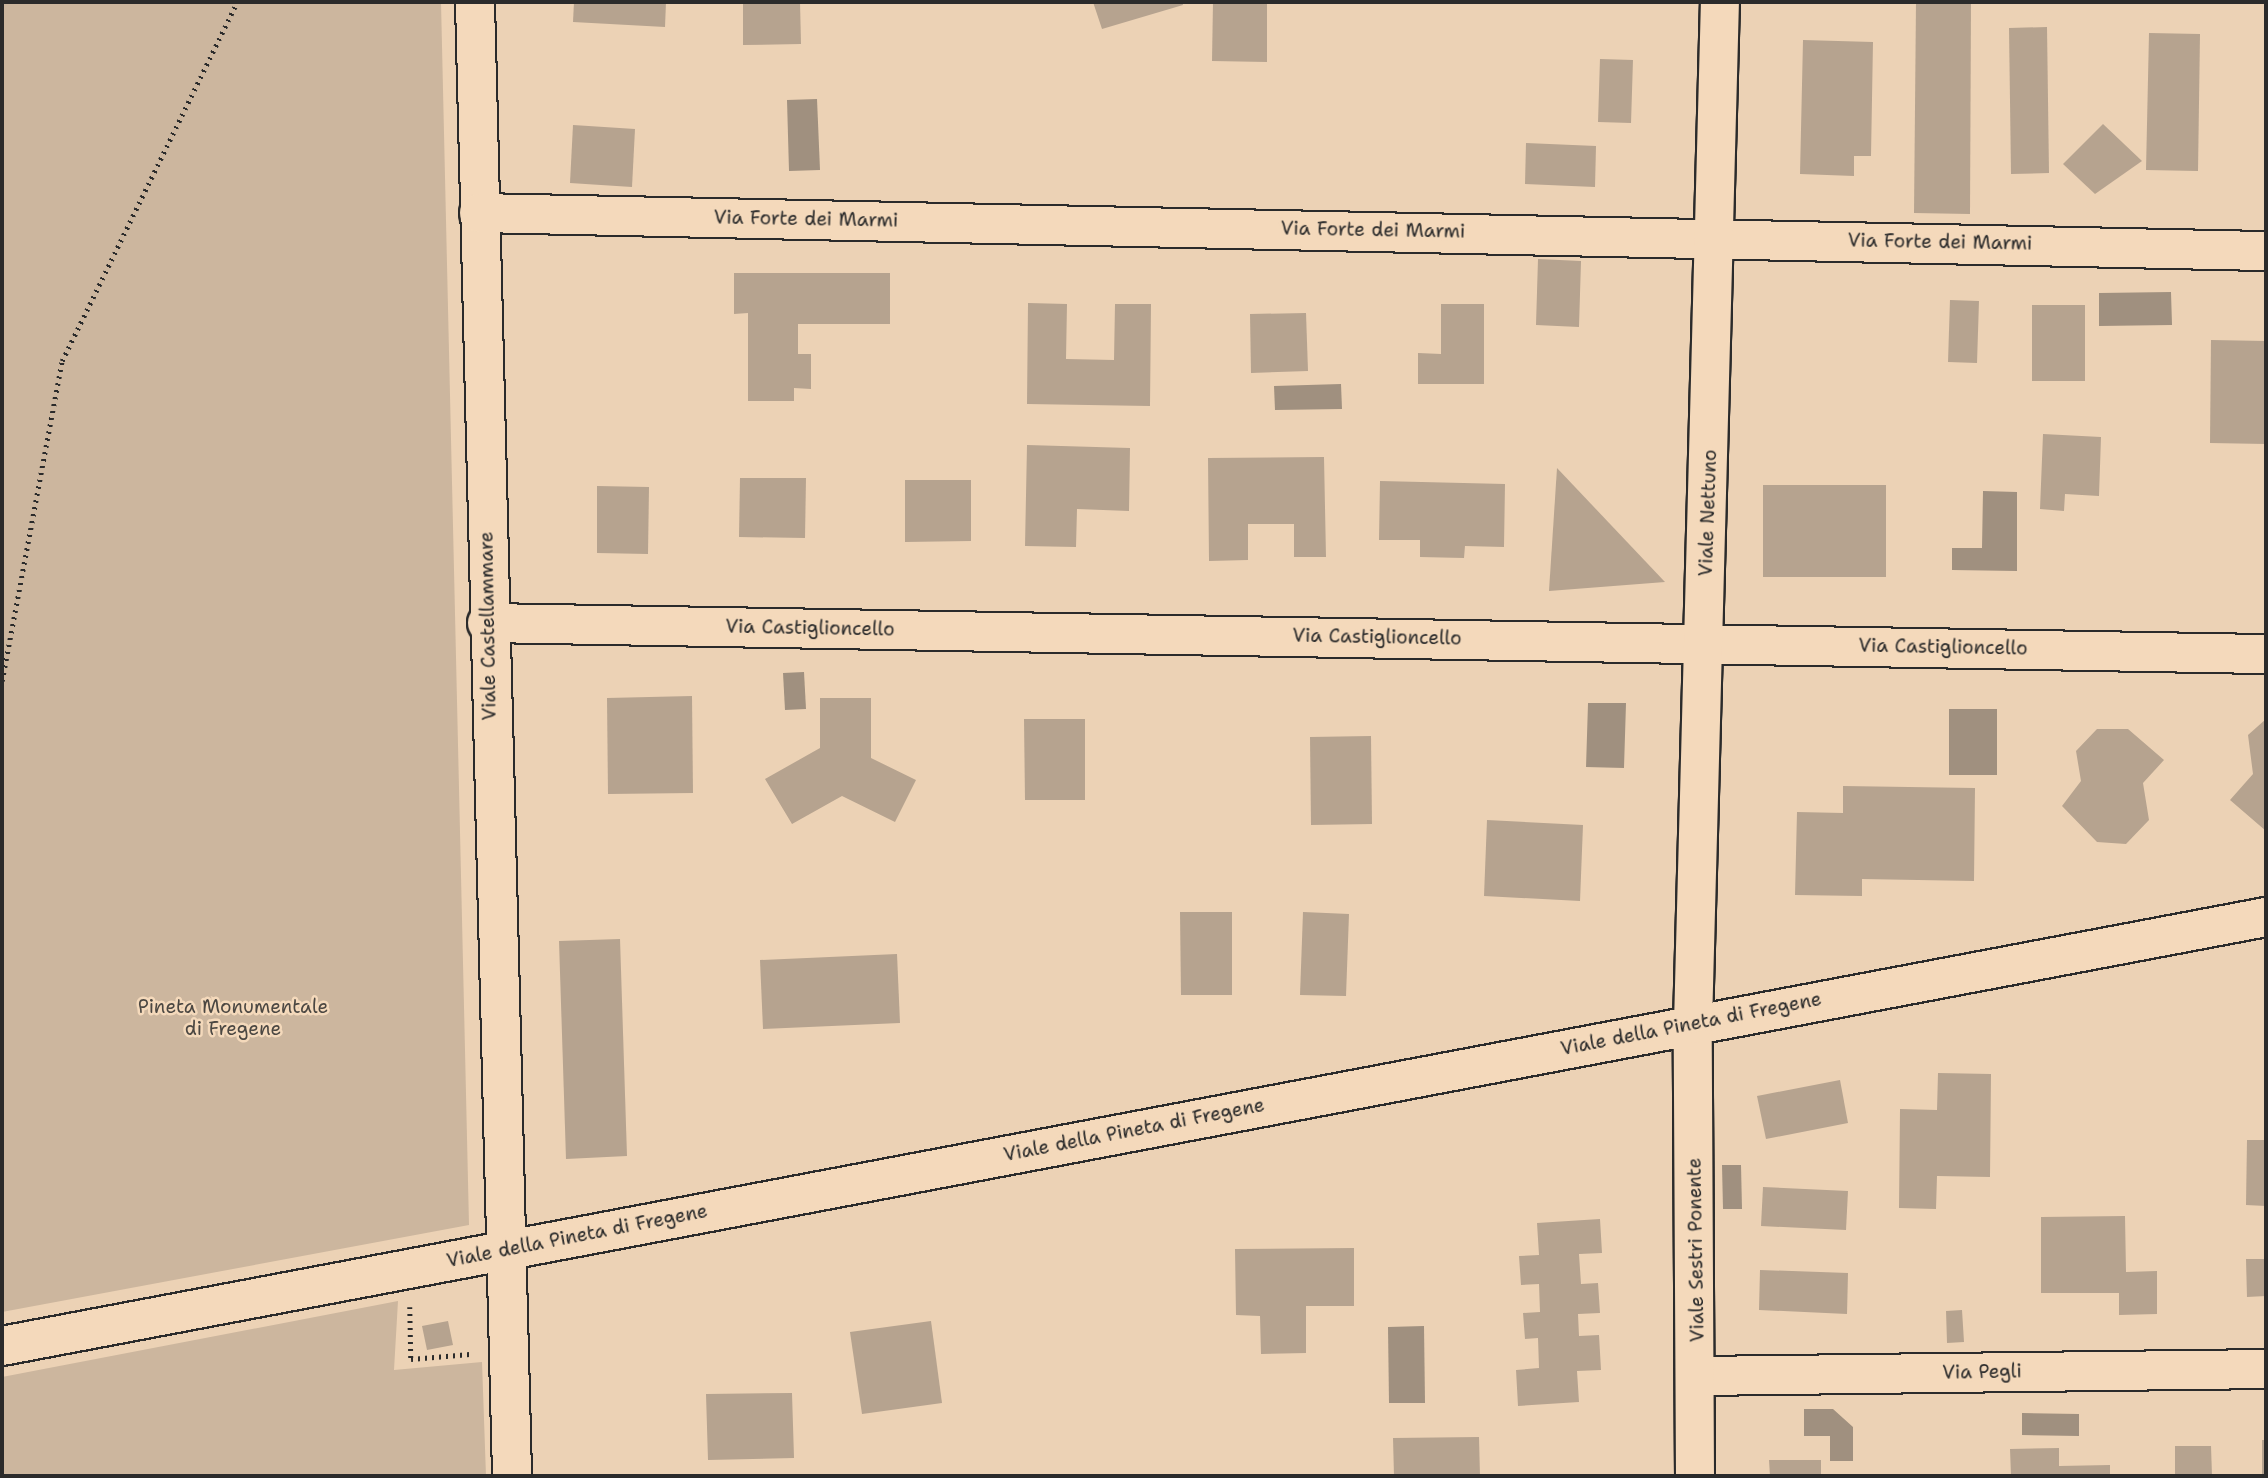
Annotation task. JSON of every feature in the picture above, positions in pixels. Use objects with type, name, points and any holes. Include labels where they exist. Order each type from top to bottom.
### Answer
[{"type":"street","name":"Viale Castellammare","points":[[475,2],[487,623],[508,1249],[512,1476]]},
{"type":"street","name":"Viale Nettuno","points":[[1693,1024],[1716,237],[1720,2]]},
{"type":"street","name":"Via Forte dei Marmi","points":[[480,213],[1716,237],[2266,251]]},
{"type":"street","name":"Via Castiglioncello","points":[[487,623],[2266,654]]},
{"type":"street","name":"Viale della Pineta di Fregene","points":[[2,1346],[2266,917]]},
{"type":"street","name":"Viale Sestri Ponente","points":[[1693,1024],[1697,1376],[1695,1476]]},
{"type":"street","name":"Via Pegli","points":[[1697,1376],[2266,1369]]},
{"type":"path","points":[[2,681],[62,361],[237,2]]},
{"type":"green space","name":"Pineta Monumentale di Fregene","points":[[2,2],[441,2],[469,1225],[2,1312]]},
{"type":"green space","points":[[398,1301],[394,1370],[482,1362],[486,1476],[2,1476],[2,1377]]},
{"type":"shaded area","points":[[817,99],[820,170],[789,171],[787,100]]},
{"type":"shaded area","points":[[2171,292],[2172,325],[2099,326],[2099,293]]},
{"type":"shaded area","points":[[1341,384],[1342,409],[1275,410],[1274,386]]},
{"type":"shaded area","points":[[1983,491],[2017,492],[2017,571],[1952,570],[1952,548],[1982,548]]},
{"type":"shaded area","points":[[804,672],[806,709],[785,710],[783,673]]},
{"type":"shaded area","points":[[1588,703],[1626,703],[1624,768],[1586,767]]},
{"type":"shaded area","points":[[1949,709],[1997,709],[1997,775],[1949,775]]},
{"type":"shaded area","points":[[1722,1165],[1741,1165],[1742,1209],[1723,1209]]},
{"type":"shaded area","points":[[1424,1326],[1425,1403],[1389,1403],[1388,1327]]},
{"type":"shaded area","points":[[1804,1409],[1833,1409],[1853,1427],[1853,1461],[1830,1461],[1830,1436],[1804,1436]]},
{"type":"shaded area","points":[[2022,1413],[2079,1414],[2079,1436],[2022,1435]]},
{"type":"building","points":[[574,2],[666,2],[665,27],[573,22]]},
{"type":"building","points":[[743,2],[800,2],[801,44],[743,45]]},
{"type":"building","points":[[1093,2],[1182,2],[1183,5],[1102,29]]},
{"type":"building","points":[[1213,2],[1267,2],[1267,62],[1212,61]]},
{"type":"building","points":[[1916,2],[1971,2],[1970,214],[1914,213]]},
{"type":"building","points":[[2047,27],[2049,173],[2011,174],[2009,28]]},
{"type":"building","points":[[2149,33],[2200,34],[2198,171],[2146,170]]},
{"type":"building","points":[[1803,40],[1873,42],[1871,156],[1854,156],[1854,176],[1800,174]]},
{"type":"building","points":[[1600,59],[1633,60],[1631,123],[1598,122]]},
{"type":"building","points":[[2103,124],[2142,161],[2095,194],[2063,164]]},
{"type":"building","points":[[573,125],[635,129],[632,187],[570,183]]},
{"type":"building","points":[[1526,143],[1596,146],[1595,187],[1525,184]]},
{"type":"building","points":[[1538,259],[1581,261],[1579,327],[1536,325]]},
{"type":"building","points":[[734,273],[890,273],[890,324],[798,324],[798,354],[811,354],[811,389],[794,388],[794,401],[748,401],[748,313],[734,314]]},
{"type":"building","points":[[1950,300],[1979,301],[1977,363],[1948,362]]},
{"type":"building","points":[[1028,303],[1067,304],[1066,359],[1114,360],[1115,304],[1151,304],[1150,406],[1027,404]]},
{"type":"building","points":[[1441,304],[1484,304],[1484,384],[1418,384],[1418,353],[1441,354]]},
{"type":"building","points":[[2032,305],[2085,305],[2085,381],[2032,381]]},
{"type":"building","points":[[1306,313],[1308,371],[1251,373],[1250,314]]},
{"type":"building","points":[[2211,340],[2266,341],[2266,444],[2210,443]]},
{"type":"building","points":[[2043,434],[2101,437],[2099,496],[2065,494],[2064,511],[2040,509]]},
{"type":"building","points":[[1027,445],[1130,448],[1129,511],[1077,509],[1076,547],[1025,546]]},
{"type":"building","points":[[1324,457],[1326,557],[1294,557],[1294,524],[1248,524],[1248,560],[1209,561],[1208,458]]},
{"type":"building","points":[[1557,468],[1665,582],[1549,591]]},
{"type":"building","points":[[740,478],[806,478],[805,538],[739,537]]},
{"type":"building","points":[[905,480],[971,480],[971,541],[905,542]]},
{"type":"building","points":[[1380,481],[1505,484],[1504,547],[1465,546],[1464,558],[1420,557],[1420,540],[1379,540]]},
{"type":"building","points":[[1763,485],[1886,485],[1886,577],[1763,577]]},
{"type":"building","points":[[597,486],[649,487],[648,554],[597,553]]},
{"type":"building","points":[[692,696],[693,793],[608,794],[607,698]]},
{"type":"building","points":[[820,698],[871,698],[871,758],[916,780],[895,822],[842,796],[792,824],[765,779],[820,748]]},
{"type":"building","points":[[1024,719],[1085,719],[1085,800],[1025,800]]},
{"type":"building","points":[[2266,719],[2266,831],[2230,800],[2253,774],[2248,735]]},
{"type":"building","points":[[2097,729],[2128,729],[2164,760],[2143,783],[2149,820],[2126,844],[2097,842],[2062,806],[2081,781],[2076,751]]},
{"type":"building","points":[[1371,736],[1372,824],[1311,825],[1310,737]]},
{"type":"building","points":[[1843,786],[1975,788],[1974,881],[1862,879],[1862,896],[1795,895],[1797,812],[1843,813]]},
{"type":"building","points":[[1487,820],[1583,825],[1580,901],[1484,896]]},
{"type":"building","points":[[1180,912],[1232,912],[1232,995],[1181,995]]},
{"type":"building","points":[[1303,912],[1349,914],[1346,996],[1300,995]]},
{"type":"building","points":[[620,939],[627,1156],[566,1159],[559,941]]},
{"type":"building","points":[[897,954],[900,1023],[763,1029],[760,960]]},
{"type":"building","points":[[1938,1073],[1991,1074],[1990,1177],[1937,1176],[1936,1209],[1899,1208],[1900,1109],[1937,1110]]},
{"type":"building","points":[[1840,1080],[1848,1123],[1766,1139],[1757,1096]]},
{"type":"building","points":[[2247,1140],[2266,1140],[2266,1206],[2246,1205]]},
{"type":"building","points":[[1763,1187],[1848,1191],[1846,1230],[1761,1226]]},
{"type":"building","points":[[2125,1216],[2126,1272],[2157,1271],[2157,1314],[2119,1315],[2119,1293],[2041,1293],[2041,1217]]},
{"type":"building","points":[[1600,1219],[1602,1253],[1579,1254],[1581,1284],[1598,1283],[1600,1313],[1578,1314],[1579,1336],[1599,1335],[1601,1370],[1577,1371],[1579,1402],[1518,1406],[1516,1370],[1539,1368],[1538,1338],[1525,1339],[1523,1313],[1540,1312],[1539,1284],[1521,1285],[1519,1256],[1539,1255],[1537,1223]]},
{"type":"building","points":[[1354,1248],[1354,1306],[1306,1306],[1306,1353],[1261,1354],[1260,1316],[1236,1315],[1235,1249]]},
{"type":"building","points":[[2246,1259],[2266,1259],[2266,1296],[2247,1297]]},
{"type":"building","points":[[1760,1270],[1848,1273],[1847,1314],[1759,1310]]},
{"type":"building","points":[[1962,1310],[1964,1342],[1947,1343],[1946,1311]]},
{"type":"building","points":[[448,1321],[453,1345],[427,1350],[422,1326]]},
{"type":"building","points":[[931,1321],[942,1403],[862,1414],[850,1332]]},
{"type":"building","points":[[792,1393],[794,1458],[708,1460],[706,1394]]},
{"type":"building","points":[[1479,1437],[1480,1476],[1394,1476],[1393,1438]]},
{"type":"building","points":[[2262,1440],[2266,1440],[2266,1476],[2262,1476]]},
{"type":"building","points":[[2175,1446],[2211,1446],[2212,1476],[2175,1476]]},
{"type":"building","points":[[2059,1448],[2059,1466],[2110,1465],[2110,1476],[2011,1476],[2010,1449]]},
{"type":"building","points":[[1769,1460],[1821,1460],[1821,1476],[1770,1476]]}]
